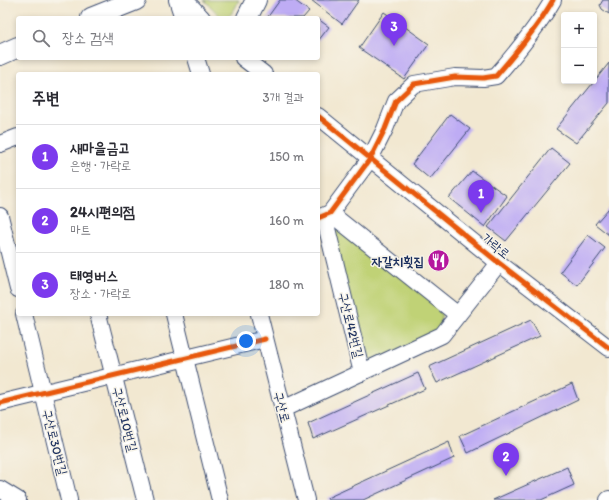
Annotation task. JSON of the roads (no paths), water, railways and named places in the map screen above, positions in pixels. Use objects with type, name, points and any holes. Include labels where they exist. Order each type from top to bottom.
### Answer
[{"type":"main road","points":[[102,12],[136,0]]},
{"type":"main road","points":[[248,16],[256,0]]},
{"type":"main road","points":[[0,55],[16,48]]},
{"type":"street","points":[[177,0],[182,16]]},
{"type":"street","points":[[185,0],[200,16]]},
{"type":"street","points":[[458,315],[324,216],[370,159],[396,102],[414,84],[454,77],[483,78],[496,76],[522,46],[543,18],[553,0]]},
{"type":"street","points":[[197,60],[200,72]]},
{"type":"street","points":[[246,60],[261,72]]},
{"type":"street","name":"가락로","points":[[320,118],[499,263],[609,348]]},
{"type":"street","points":[[0,144],[16,138]]},
{"type":"street","points":[[0,216],[16,281]]},
{"type":"street","name":"구산로42번길","points":[[283,409],[362,373],[324,216]]},
{"type":"street","name":"가락로","points":[[362,373],[442,335],[499,263]]},
{"type":"street","name":"구산로30번길","points":[[25,316],[69,500]]},
{"type":"street","name":"구산로10번길","points":[[99,316],[145,500]]},
{"type":"street","points":[[175,316],[220,500]]},
{"type":"street","name":"구산로","points":[[259,316],[306,500]]},
{"type":"street","points":[[0,403],[185,357],[265,339]]},
{"type":"street","points":[[0,489],[18,500]]},
{"type":"place","name":"태영버스","points":[[394,46]]},
{"type":"place","name":"새마을금고","points":[[481,213]]},
{"type":"place","name":"자갈치횟집","points":[[439,261]]},
{"type":"place","name":"24시편의점","points":[[506,476]]}]
